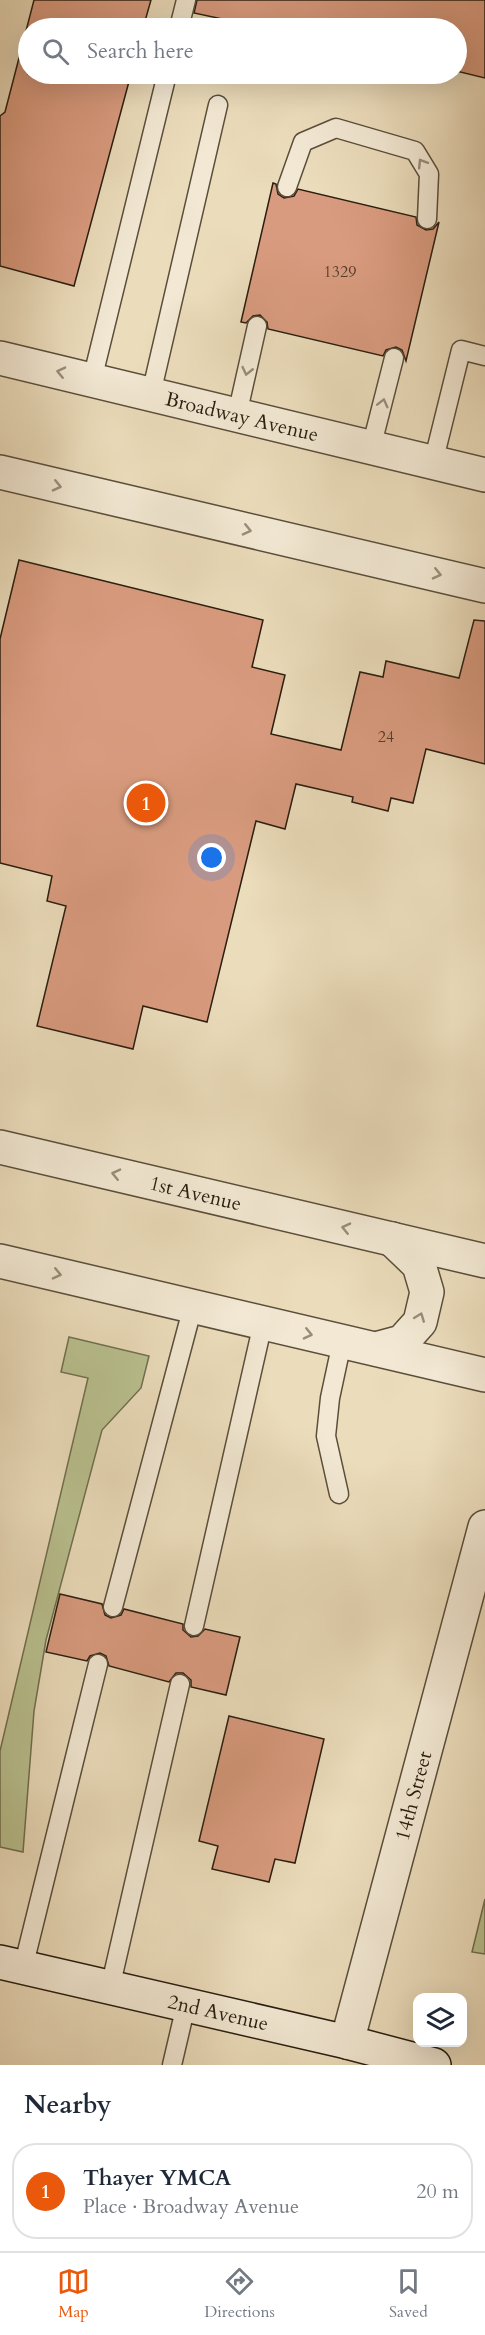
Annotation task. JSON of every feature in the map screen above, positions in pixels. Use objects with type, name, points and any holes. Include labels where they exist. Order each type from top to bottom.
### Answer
[{"type":"street","name":"Broadway Avenue","points":[[0,358],[485,475]]},
{"type":"street","points":[[0,472],[485,586]]},
{"type":"street","name":"1st Avenue","points":[[0,1147],[485,1261]]},
{"type":"street","points":[[376,1350],[402,1342],[420,1322],[427,1292],[419,1265],[392,1239]]},
{"type":"street","points":[[0,1261],[485,1375]]},
{"type":"street","name":"14th Street","points":[[345,2054],[485,1527]]},
{"type":"street","name":"2nd Avenue","points":[[11,1965],[186,2005],[345,2054],[435,2065]]},
{"type":"lane","points":[[181,18],[186,0]]},
{"type":"lane","points":[[92,380],[165,84]]},
{"type":"lane","points":[[151,394],[218,105]]},
{"type":"lane","points":[[287,187],[303,142],[336,128],[415,151],[429,174],[427,219]]},
{"type":"lane","points":[[237,416],[256,326]]},
{"type":"lane","points":[[434,463],[461,350],[485,356]]},
{"type":"lane","points":[[371,448],[394,358]]},
{"type":"lane","points":[[113,1607],[193,1306]]},
{"type":"lane","points":[[194,1626],[263,1323]]},
{"type":"lane","points":[[339,1494],[326,1436],[330,1398],[342,1342]]},
{"type":"lane","points":[[11,1965],[98,1664]]},
{"type":"lane","points":[[110,1988],[180,1684]]},
{"type":"lane","points":[[171,2065],[186,2005]]},
{"type":"green space","points":[[69,1337],[149,1356],[141,1388],[102,1430],[46,1640],[34,1711],[23,1852],[0,1847],[0,1751],[88,1378],[61,1372]]},
{"type":"green space","points":[[485,1899],[485,1954],[472,1952]]},
{"type":"building","points":[[34,0],[151,0],[146,18],[29,18]]},
{"type":"building","points":[[197,0],[485,0],[485,78],[467,74],[467,18],[217,18],[194,13]]},
{"type":"building","points":[[18,62],[18,84],[128,84],[74,286],[0,266],[0,116],[5,112]]},
{"type":"building","points":[[273,183],[276,184],[278,194],[284,198],[294,196],[298,189],[416,217],[417,225],[426,230],[433,229],[439,222],[406,361],[402,350],[396,347],[386,350],[383,356],[268,329],[267,322],[260,315],[253,316],[246,323],[241,322]]},
{"type":"building","points":[[19,560],[263,620],[252,667],[285,675],[271,734],[341,750],[360,672],[383,677],[386,661],[459,678],[474,620],[485,621],[485,764],[426,749],[413,803],[391,798],[388,811],[352,802],[353,797],[296,784],[285,829],[256,821],[207,1022],[143,1006],[133,1049],[37,1026],[66,906],[47,901],[52,876],[0,863],[0,639]]},
{"type":"building","points":[[60,1594],[102,1604],[105,1615],[111,1618],[121,1615],[124,1609],[183,1624],[183,1630],[191,1637],[198,1636],[205,1629],[240,1637],[226,1695],[191,1687],[191,1680],[183,1673],[176,1673],[169,1682],[109,1666],[106,1656],[100,1653],[90,1656],[87,1661],[46,1652]]},
{"type":"building","points":[[229,1716],[324,1739],[295,1863],[275,1859],[269,1882],[212,1869],[218,1846],[199,1841]]},
{"type":"place","name":"Thayer YMCA","points":[[146,803]]}]
